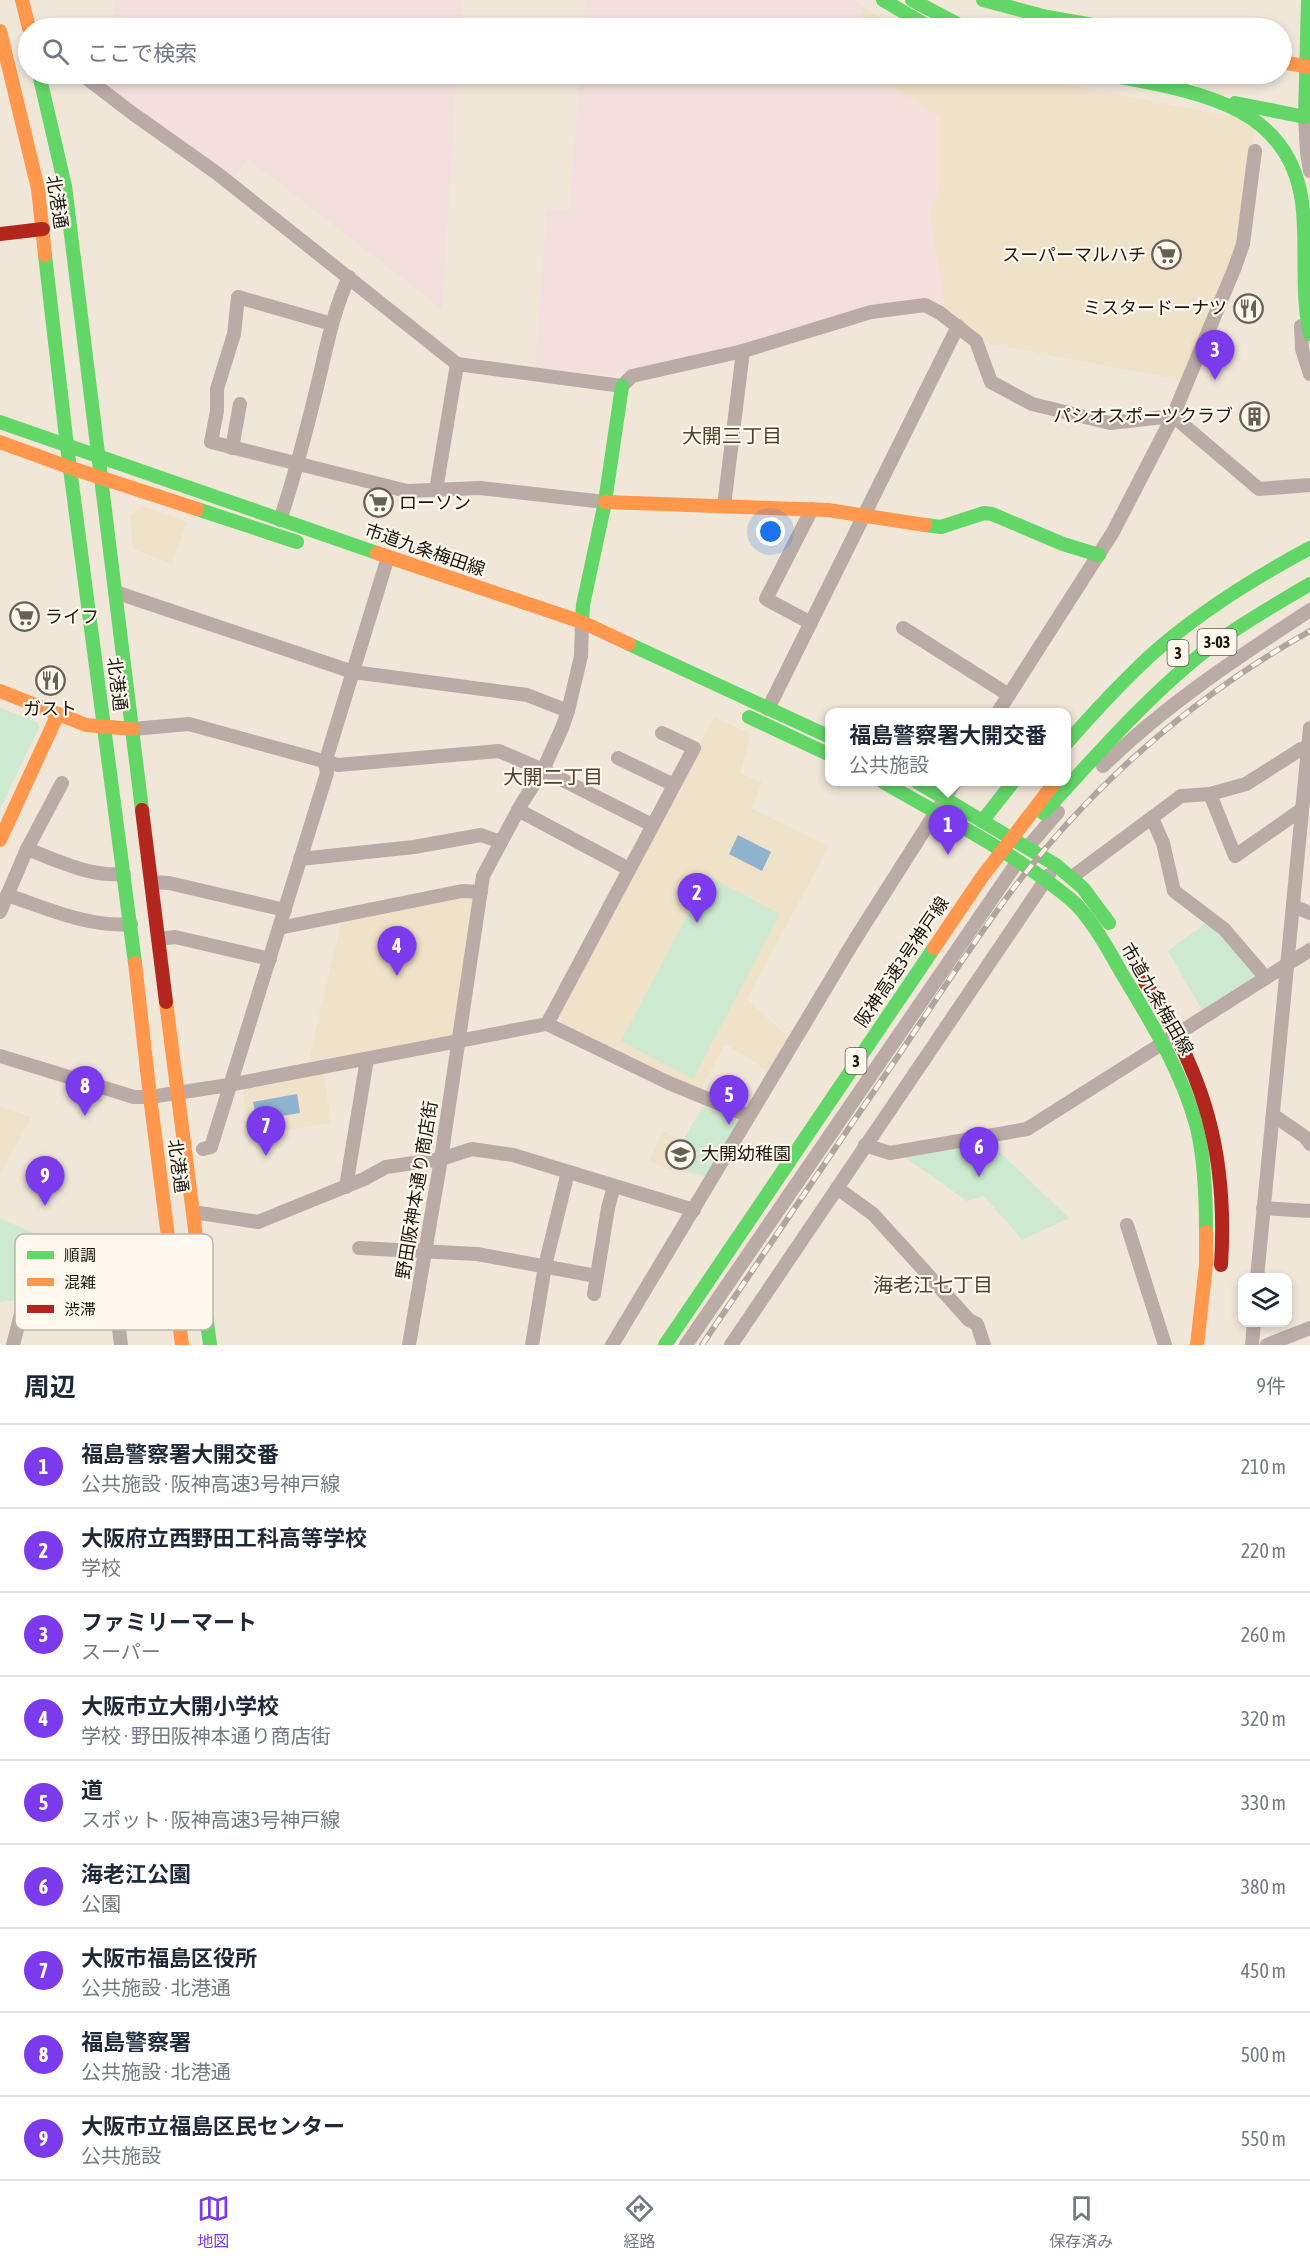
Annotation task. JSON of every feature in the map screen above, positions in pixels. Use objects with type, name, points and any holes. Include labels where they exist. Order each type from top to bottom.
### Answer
[{"type":"main road","points":[[22,0],[26,18]]},
{"type":"main road","points":[[883,0],[914,18]]},
{"type":"main road","points":[[912,0],[946,18]]},
{"type":"main road","points":[[983,0],[1053,18]]},
{"type":"main road","points":[[990,0],[1043,18]]},
{"type":"main road","points":[[1138,84],[1305,117],[1308,0]]},
{"type":"main road","name":"北港通","points":[[0,31],[38,189],[67,446],[131,924],[150,1097],[168,1234]]},
{"type":"main road","points":[[1292,65],[1308,69]]},
{"type":"main road","points":[[1292,70],[1308,69]]},
{"type":"main road","name":"北港通","points":[[41,84],[65,186],[196,1234]]},
{"type":"main road","points":[[1153,84],[1190,92],[1233,107],[1257,120],[1283,146],[1299,181],[1302,201],[1302,284],[1305,315],[1310,334]]},
{"type":"main road","points":[[0,234],[43,229]]},
{"type":"main road","points":[[582,622],[583,605],[605,502],[621,386]]},
{"type":"main road","name":"市道九条梅田線","points":[[0,422],[582,622],[825,735]]},
{"type":"main road","points":[[0,442],[71,468],[305,545]]},
{"type":"main road","points":[[605,502],[812,509],[941,527],[984,513],[992,514],[1063,544],[1099,555]]},
{"type":"main road","name":"3","points":[[1071,739],[1134,671],[1173,637],[1246,585],[1310,548]]},
{"type":"main road","name":"3-03","points":[[1071,782],[1134,715],[1189,664],[1213,645],[1284,598],[1310,584]]},
{"type":"main road","points":[[576,636],[600,646]]},
{"type":"main road","points":[[0,692],[86,725],[133,729]]},
{"type":"main road","points":[[735,710],[825,753]]},
{"type":"main road","points":[[0,840],[58,714]]},
{"type":"main road","name":"市道九条梅田線","points":[[890,786],[1013,858],[1071,899],[1091,923],[1163,1042],[1184,1089],[1197,1130],[1206,1197],[1206,1265],[1197,1345]]},
{"type":"main road","name":"市道九条梅田線","points":[[924,786],[1024,844],[1072,877],[1093,899],[1116,935]]},
{"type":"main road","points":[[983,820],[1010,786]]},
{"type":"main road","name":"阪神高速3号神戸線","points":[[664,1345],[982,877],[1052,786]]},
{"type":"main road","name":"3-03","points":[[1013,858],[1055,799],[1067,786]]},
{"type":"main road","points":[[981,851],[1006,817]]},
{"type":"main road","name":"市道九条梅田線","points":[[1140,974],[1177,1034],[1204,1099],[1218,1153],[1223,1217],[1219,1278]]},
{"type":"main road","name":"北港通","points":[[180,1330],[182,1345]]},
{"type":"main road","name":"北港通","points":[[208,1330],[210,1345]]},
{"type":"street","points":[[94,84],[218,174],[458,364],[621,386],[632,376],[743,351],[871,312],[925,305],[958,326],[976,341],[990,382],[1032,404],[1110,423],[1173,416],[1259,489],[1310,485]]},
{"type":"street","points":[[1305,117],[1306,153],[1310,171]]},
{"type":"street","points":[[1001,708],[1113,532],[1173,416],[1243,244],[1255,151]]},
{"type":"street","points":[[280,520],[299,465],[340,295],[349,277]]},
{"type":"street","points":[[1310,296],[1301,321],[1300,334],[1310,374]]},
{"type":"street","points":[[332,324],[238,297],[234,334],[217,389],[217,411],[211,442],[407,491],[480,489],[605,502]]},
{"type":"street","points":[[768,709],[958,326]]},
{"type":"street","points":[[724,506],[743,351]]},
{"type":"street","points":[[436,490],[458,364]]},
{"type":"street","points":[[232,448],[240,404]]},
{"type":"street","points":[[811,623],[766,599],[812,509]]},
{"type":"street","points":[[203,1149],[211,1147],[270,960],[327,773],[325,763],[388,556]]},
{"type":"street","points":[[115,592],[353,672],[527,695],[568,711]]},
{"type":"street","points":[[1024,844],[1117,752],[1161,714],[1207,679],[1310,610]]},
{"type":"street","name":"野田阪神本通り商店街","points":[[409,1345],[460,1041],[483,876],[518,810],[543,770],[568,711],[581,656],[576,636],[582,622]]},
{"type":"street","points":[[903,628],[1009,695]]},
{"type":"street","points":[[133,729],[189,724],[338,765],[499,751],[543,770],[652,825]]},
{"type":"street","points":[[1257,1273],[1310,728]]},
{"type":"street","points":[[547,1024],[694,748],[662,733]]},
{"type":"street","points":[[1072,877],[1181,796],[1210,794],[1246,784],[1309,744]]},
{"type":"street","points":[[618,758],[674,785]]},
{"type":"street","points":[[0,912],[27,849],[62,783]]},
{"type":"street","points":[[612,1345],[854,941],[952,786]]},
{"type":"street","points":[[1210,794],[1234,856],[1301,810]]},
{"type":"street","points":[[518,810],[629,868]]},
{"type":"street","points":[[1152,818],[1163,843],[1174,891],[1224,929],[1266,978]]},
{"type":"street","points":[[300,859],[414,847],[481,835],[501,842]]},
{"type":"street","points":[[27,849],[84,871],[106,875],[124,873]]},
{"type":"street","points":[[686,1345],[1013,858]]},
{"type":"street","points":[[731,1345],[1056,865]]},
{"type":"street","points":[[151,882],[169,883],[285,910]]},
{"type":"street","points":[[279,928],[462,891],[481,891]]},
{"type":"street","points":[[7,896],[62,913],[113,925],[131,924]]},
{"type":"street","points":[[1293,906],[1310,913]]},
{"type":"street","points":[[158,939],[175,937],[270,960]]},
{"type":"street","points":[[866,1145],[890,1153],[1027,1129],[1310,950]]},
{"type":"street","points":[[0,1056],[134,1097],[150,1097],[230,1085],[547,1024],[669,1083],[749,1116]]},
{"type":"street","points":[[346,1186],[367,1059]]},
{"type":"street","points":[[1273,1115],[1305,1137],[1310,1144]]},
{"type":"street","points":[[193,1212],[258,1222],[386,1167],[441,1159],[472,1149],[513,1155],[694,1210]]},
{"type":"street","points":[[532,1345],[545,1266],[568,1172]]},
{"type":"street","points":[[594,1294],[614,1185]]},
{"type":"street","points":[[837,1188],[873,1214],[969,1320],[977,1324],[984,1345]]},
{"type":"street","points":[[1263,1208],[1310,1211]]},
{"type":"street","points":[[1127,1225],[1165,1345]]},
{"type":"street","points":[[359,1248],[477,1254],[596,1276]]},
{"type":"street","points":[[1252,1345],[1254,1327]]},
{"type":"street","points":[[1266,1345],[1310,1328]]},
{"type":"street","points":[[12,1345],[16,1330]]},
{"type":"street","points":[[119,1330],[121,1345]]},
{"type":"shaded area","points":[[114,0],[462,0],[461,18],[115,18]]},
{"type":"shaded area","points":[[585,0],[853,0],[861,6],[863,18],[584,18]]},
{"type":"shaded area","points":[[861,6],[881,18],[863,18]]},
{"type":"shaded area","points":[[105,84],[456,84],[442,309],[248,159],[234,179]]},
{"type":"shaded area","points":[[579,84],[886,84],[940,117],[939,192],[929,213],[945,309],[927,299],[870,308],[742,346],[614,376],[535,367],[547,209],[569,210]]},
{"type":"shaded area","points":[[886,84],[1063,84],[1236,117],[1255,129],[1234,254],[1181,380],[981,342],[945,309],[929,213],[939,192],[940,117]]},
{"type":"shaded area","points":[[143,506],[187,522],[172,564],[133,549],[130,516]]},
{"type":"shaded area","points":[[714,717],[751,734],[740,773],[762,782],[752,809],[829,846],[747,999],[789,1038],[770,1072],[725,1044],[700,1091],[562,1027],[560,1010]]},
{"type":"shaded area","points":[[476,895],[454,1037],[308,1062],[342,919]]},
{"type":"shaded area","points":[[323,1070],[331,1123],[250,1136],[242,1087]]},
{"type":"shaded area","points":[[0,1106],[31,1117],[0,1175]]},
{"type":"shaded area","name":"大開幼稚園","points":[[663,1131],[718,1158],[706,1178],[660,1167],[649,1161]]},
{"type":"green space","points":[[0,708],[37,722],[39,727],[0,809]]},
{"type":"green space","points":[[708,876],[780,914],[693,1079],[621,1041]]},
{"type":"green space","points":[[1207,922],[1257,975],[1202,1010],[1168,951]]},
{"type":"green space","points":[[703,1106],[740,1121],[718,1157],[682,1142]]},
{"type":"green space","points":[[990,1143],[1069,1218],[1022,1240],[984,1196],[967,1201],[906,1158],[907,1154]]},
{"type":"green space","points":[[688,1145],[717,1158],[706,1176],[675,1167]]},
{"type":"green space","points":[[0,1218],[36,1234],[15,1234],[15,1301],[0,1302]]},
{"type":"water","points":[[738,835],[771,852],[762,871],[729,854]]},
{"type":"water","points":[[297,1094],[300,1113],[257,1120],[253,1102]]},
{"type":"railway","points":[[702,1345],[968,952],[1016,885],[1047,847],[1080,810],[1150,743],[1227,683],[1310,631]]},
{"type":"traffic: fast","points":[[883,0],[914,18]]},
{"type":"traffic: fast","points":[[912,0],[946,18]]},
{"type":"traffic: fast","points":[[983,0],[1047,17]]},
{"type":"traffic: fast","points":[[1235,103],[1305,117],[1308,0]]},
{"type":"traffic: fast","points":[[1047,17],[1053,18]]},
{"type":"traffic: fast","points":[[41,84],[65,186],[142,810]]},
{"type":"traffic: fast","points":[[1154,84],[1200,95],[1229,106],[1255,121],[1277,141],[1293,168],[1302,202],[1305,300],[1310,334]]},
{"type":"traffic: fast","points":[[45,255],[67,446],[135,963]]},
{"type":"traffic: fast","points":[[582,622],[583,605],[605,502],[622,386]]},
{"type":"traffic: fast","points":[[0,422],[377,553]]},
{"type":"traffic: fast","points":[[197,509],[297,542]]},
{"type":"traffic: fast","points":[[925,525],[941,527],[984,513],[992,514],[1063,544],[1099,555]]},
{"type":"traffic: fast","points":[[1071,739],[1118,687],[1169,639],[1268,571],[1310,548]]},
{"type":"traffic: fast","points":[[1071,783],[1131,718],[1202,653],[1310,584]]},
{"type":"traffic: fast","points":[[629,644],[825,735]]},
{"type":"traffic: fast","points":[[749,717],[825,753]]},
{"type":"traffic: fast","points":[[890,786],[978,836],[1025,866],[1069,898],[1091,922],[1165,1047],[1191,1107],[1202,1153],[1206,1232]]},
{"type":"traffic: fast","points":[[924,786],[1056,865],[1083,888],[1109,923]]},
{"type":"traffic: fast","points":[[983,820],[1010,786]]},
{"type":"traffic: fast","points":[[1043,813],[1068,786]]},
{"type":"traffic: fast","points":[[665,1345],[934,948]]},
{"type":"traffic: fast","points":[[208,1330],[210,1345]]},
{"type":"traffic: slow","points":[[22,0],[26,18]]},
{"type":"traffic: slow","points":[[0,31],[38,189],[45,255]]},
{"type":"traffic: slow","points":[[1292,64],[1310,67]]},
{"type":"traffic: slow","points":[[0,442],[197,509]]},
{"type":"traffic: slow","points":[[605,502],[828,510],[925,525]]},
{"type":"traffic: slow","points":[[377,553],[582,622],[629,644]]},
{"type":"traffic: slow","points":[[0,691],[86,725],[133,729]]},
{"type":"traffic: slow","points":[[0,840],[58,714]]},
{"type":"traffic: slow","points":[[934,948],[982,877],[1052,786]]},
{"type":"traffic: slow","points":[[135,963],[168,1234]]},
{"type":"traffic: slow","points":[[166,1002],[196,1234]]},
{"type":"traffic: slow","points":[[1197,1345],[1206,1265],[1206,1232]]},
{"type":"traffic: slow","points":[[180,1330],[182,1345]]},
{"type":"traffic: jam","points":[[0,234],[43,229]]},
{"type":"traffic: jam","points":[[142,810],[166,1002]]},
{"type":"traffic: jam","points":[[1145,982],[1183,1050],[1208,1117],[1221,1187],[1221,1265]]},
{"type":"place","name":"スーパーマルハチ","points":[[1167,255]]},
{"type":"place","name":"ミスタードーナツ","points":[[1248,308]]},
{"type":"place","name":"ファミリーマート","points":[[1215,380]]},
{"type":"place","name":"パシオスポーツクラブ","points":[[1254,416]]},
{"type":"place","name":"ローソン","points":[[378,503]]},
{"type":"place","name":"ライフ","points":[[24,617]]},
{"type":"place","name":"ガスト","points":[[50,680]]},
{"type":"place","name":"福島警察署大開交番","points":[[948,855]]},
{"type":"place","name":"大阪府立西野田工科高等学校","points":[[697,923]]},
{"type":"place","name":"大阪市立大開小学校","points":[[397,976]]},
{"type":"place","name":"福島警察署","points":[[85,1116]]},
{"type":"place","name":"道","points":[[729,1125]]},
{"type":"place","name":"大開幼稚園","points":[[680,1154]]},
{"type":"place","name":"大阪市福島区役所","points":[[266,1156]]},
{"type":"place","name":"海老江公園","points":[[979,1177]]},
{"type":"place","name":"大阪市立福島区民センター","points":[[45,1206]]},
{"type":"district","name":"大開三丁目","points":[[732,436]]},
{"type":"district","name":"大開二丁目","points":[[553,777]]},
{"type":"district","name":"海老江七丁目","points":[[933,1285]]}]
